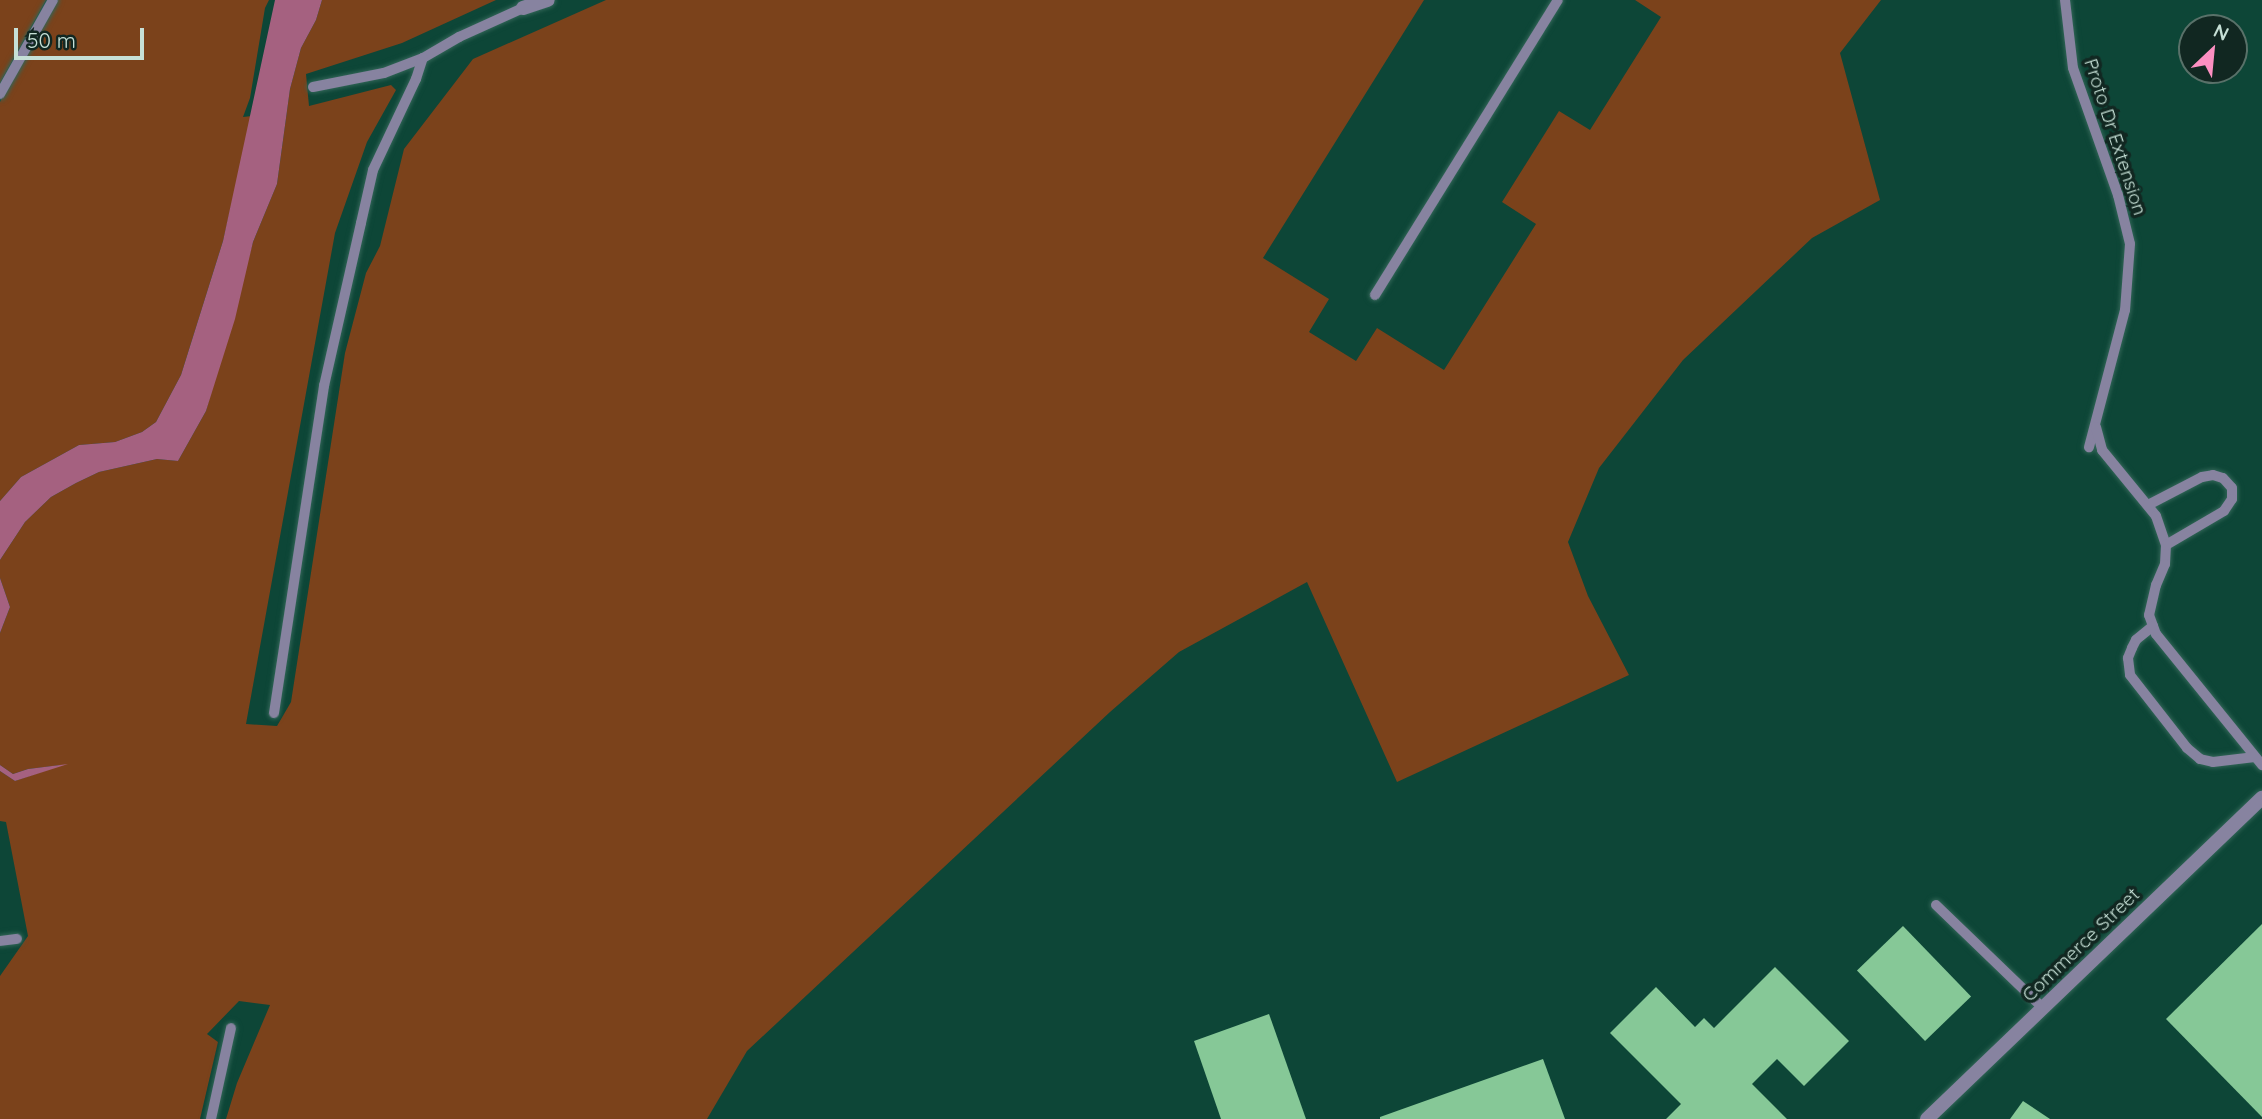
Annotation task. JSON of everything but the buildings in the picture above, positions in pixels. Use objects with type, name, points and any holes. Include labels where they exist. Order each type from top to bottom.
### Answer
[{"type":"street","points":[[523,8],[548,0]]},
{"type":"street","name":"Commerce Street","points":[[1927,1119],[2262,798]]},
{"type":"lane","points":[[0,94],[53,0]]},
{"type":"lane","points":[[1375,295],[1558,0]]},
{"type":"lane","name":"Proto Dr Extension","points":[[2064,0],[2073,68],[2118,195],[2130,244],[2124,310],[2095,414],[2089,447]]},
{"type":"lane","points":[[313,87],[384,73],[423,58],[459,37],[523,8]]},
{"type":"lane","points":[[274,713],[324,386],[373,170],[416,79],[423,58]]},
{"type":"lane","points":[[2095,414],[2102,450],[2156,516],[2166,545],[2165,564],[2156,585],[2149,615],[2156,634],[2259,761]]},
{"type":"lane","points":[[2148,505],[2202,477],[2213,475],[2223,478],[2232,488],[2232,499],[2224,511],[2166,545]]},
{"type":"lane","points":[[2153,626],[2136,640],[2132,648],[2128,658],[2130,674],[2187,748],[2200,759],[2213,762],[2259,761]]},
{"type":"lane","points":[[1936,905],[2043,1009]]},
{"type":"lane","points":[[0,942],[17,939]]},
{"type":"lane","points":[[211,1119],[230,1028]]},
{"type":"shaded area","points":[[0,0],[46,0],[0,83]]},
{"type":"shaded area","points":[[58,0],[269,0],[265,8],[250,98],[243,117],[252,116],[223,241],[181,375],[156,422],[142,432],[115,442],[79,445],[21,477],[0,501],[0,102]]},
{"type":"shaded area","points":[[275,0],[322,0],[316,20],[301,48],[290,89],[277,184],[253,242],[235,319],[206,411],[178,461],[157,459],[99,472],[76,483],[51,497],[25,522],[0,560],[0,501],[21,477],[79,445],[115,442],[142,432],[156,422],[181,375],[223,241]]},
{"type":"shaded area","points":[[322,0],[496,0],[402,43],[306,74],[309,106],[391,85],[396,90],[367,142],[335,233],[246,724],[277,726],[291,702],[345,353],[366,273],[380,246],[404,149],[473,59],[606,0],[1424,0],[1263,258],[1329,299],[1309,332],[1356,361],[1377,328],[1444,370],[1536,224],[1502,202],[1559,111],[1590,130],[1661,17],[1635,0],[1881,0],[1840,53],[1880,200],[1812,238],[1683,360],[1599,468],[1568,542],[1588,596],[1629,675],[1397,782],[1307,582],[1179,652],[1110,712],[747,1051],[707,1119],[226,1119],[237,1083],[270,1005],[239,1001],[207,1034],[218,1042],[200,1119],[0,1119],[0,976],[28,936],[6,822],[0,821],[0,771],[15,781],[61,765],[28,769],[13,774],[0,765],[0,633],[10,607],[0,578],[0,560],[25,522],[51,497],[76,483],[99,472],[157,459],[178,461],[206,411],[253,242],[277,184],[290,89],[301,48],[316,20]]},
{"type":"shaded area","points":[[0,578],[10,607],[0,633]]},
{"type":"shaded area","points":[[68,764],[15,781],[0,771],[0,765],[13,774],[28,769]]}]
